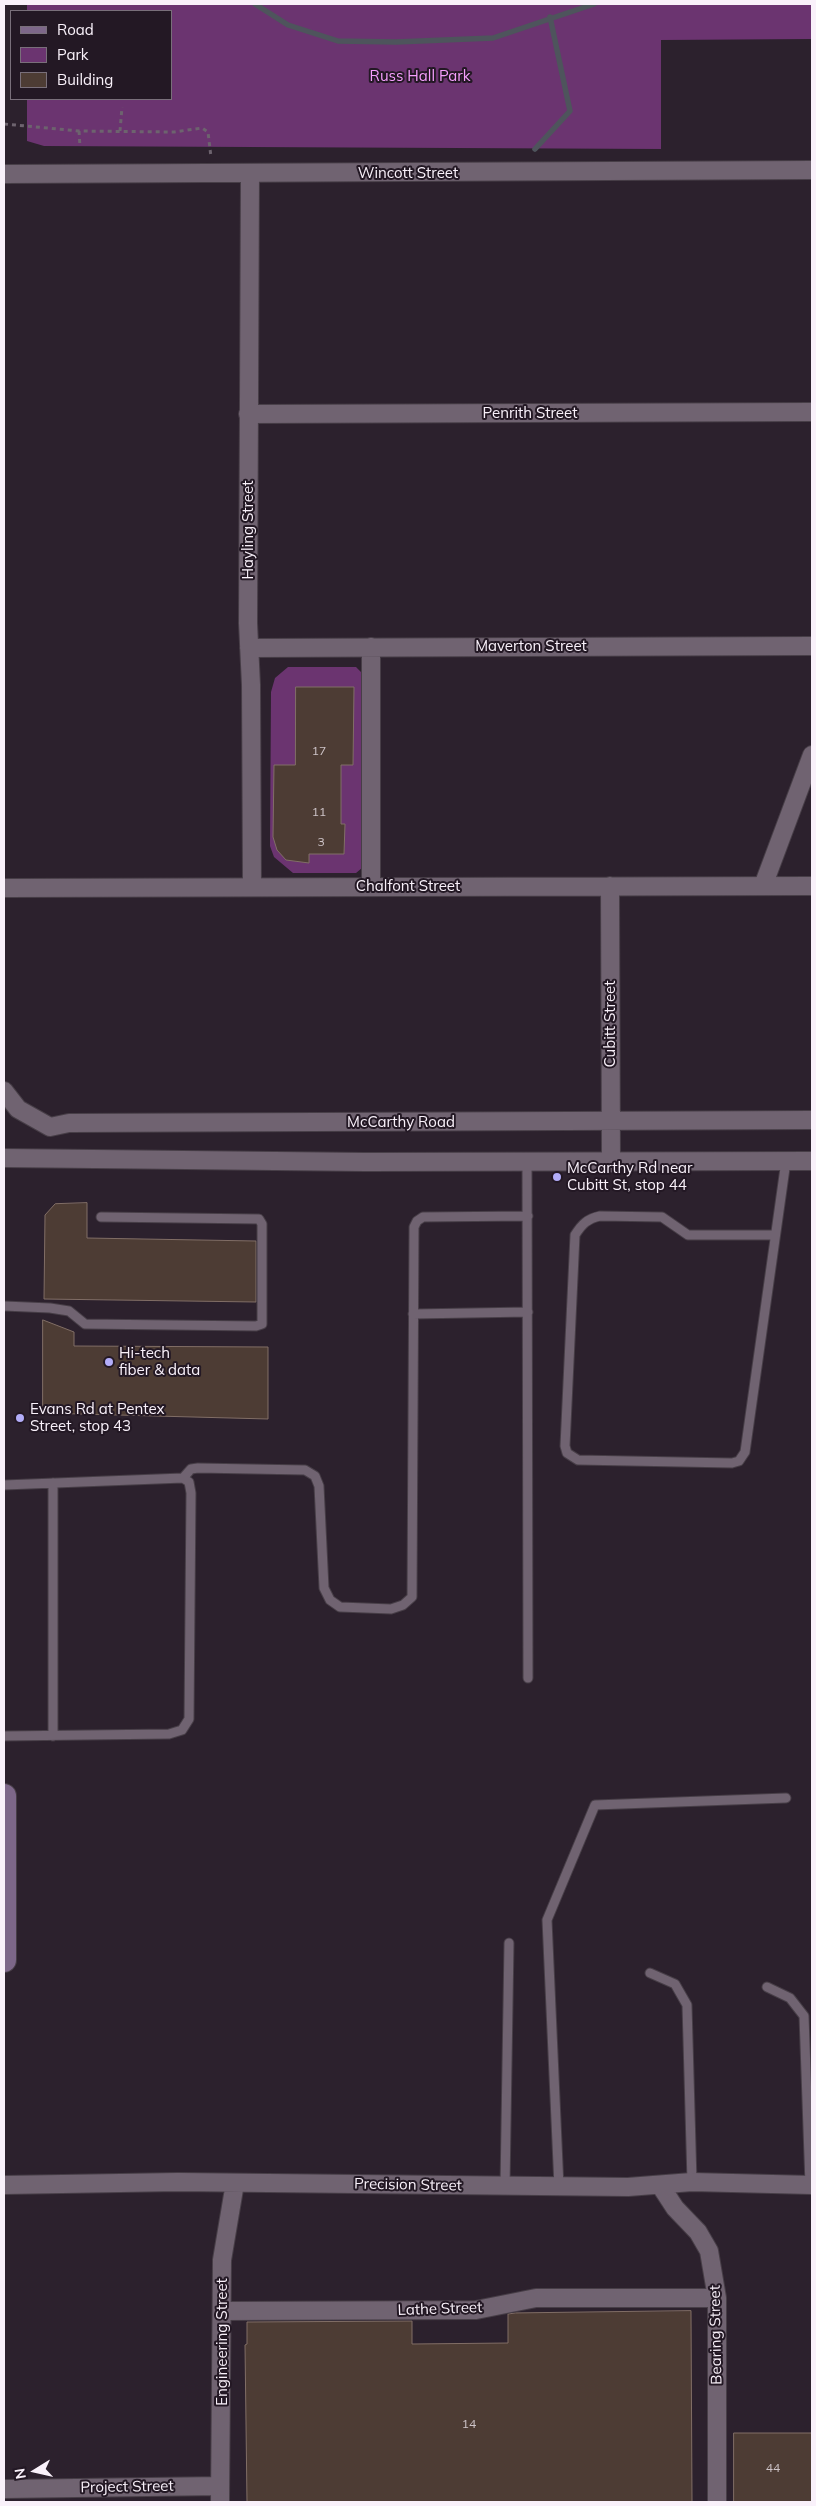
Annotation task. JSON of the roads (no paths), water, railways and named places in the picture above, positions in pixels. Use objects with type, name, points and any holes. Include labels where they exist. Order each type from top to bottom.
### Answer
[{"type":"main road","points":[[4,1796],[4,1960]]},
{"type":"street","name":"Wincott Street","points":[[4,174],[812,170]]},
{"type":"street","name":"Hayling Street","points":[[250,174],[248,414],[252,886]]},
{"type":"street","name":"Penrith Street","points":[[248,414],[812,412]]},
{"type":"street","name":"Maverton Street","points":[[249,648],[812,646]]},
{"type":"street","points":[[370,886],[371,647]]},
{"type":"street","points":[[763,886],[812,755]]},
{"type":"street","name":"Cubitt Street","points":[[610,886],[611,1162]]},
{"type":"street","name":"Chalfont Street","points":[[4,888],[812,886]]},
{"type":"street","name":"McCarthy Road","points":[[4,1091],[18,1109],[50,1126],[69,1123],[812,1120]]},
{"type":"street","points":[[4,1158],[527,1162],[812,1161]]},
{"type":"street","name":"Precision Street","points":[[4,2185],[235,2183],[560,2187],[660,2185],[692,2182],[811,2185]]},
{"type":"street","name":"Engineering Street","points":[[220,2494],[222,2260],[235,2183]]},
{"type":"street","name":"Bearing Street","points":[[660,2185],[675,2208],[698,2232],[709,2251],[718,2298],[717,2502]]},
{"type":"street","name":"Lathe Street","points":[[222,2311],[476,2310],[536,2298],[718,2298]]},
{"type":"street","name":"Project Street","points":[[4,2489],[220,2494]]},
{"type":"lane","points":[[774,1235],[688,1235],[662,1217],[600,1216],[590,1218],[582,1224],[575,1235],[565,1446],[567,1453],[578,1460],[732,1463],[739,1461],[745,1452],[774,1235],[786,1161]]},
{"type":"lane","points":[[527,1162],[528,1678]]},
{"type":"lane","points":[[183,1478],[191,1469],[198,1468],[305,1470],[315,1476],[320,1486],[324,1588],[330,1600],[340,1606],[391,1608],[403,1605],[412,1597],[414,1228],[417,1221],[423,1217],[528,1216]]},
{"type":"lane","points":[[4,1306],[50,1308],[70,1312],[85,1324],[256,1326],[262,1324],[262,1224],[259,1219],[101,1217]]},
{"type":"lane","points":[[413,1314],[528,1312]]},
{"type":"lane","points":[[4,1485],[183,1478],[189,1482],[191,1492],[189,1719],[182,1730],[169,1734],[4,1736]]},
{"type":"lane","points":[[52,1483],[53,1736]]},
{"type":"lane","points":[[560,2187],[547,1920],[595,1805],[786,1798]]},
{"type":"lane","points":[[506,2186],[510,1943]]},
{"type":"lane","points":[[650,1974],[675,1984],[687,2005],[692,2182]]},
{"type":"lane","points":[[767,1987],[790,1998],[804,2016],[811,2185]]},
{"type":"waterway","points":[[255,4],[288,25],[338,41],[396,42],[493,38],[594,4]]},
{"type":"waterway","points":[[535,149],[570,111],[550,17]]},
{"type":"place","name":"McCarthy Rd near Cubitt St, stop 44","points":[[557,1177]]},
{"type":"place","name":"Hi-tech fiber & data","points":[[109,1362]]},
{"type":"place","name":"Evans Rd at Pentex Street, stop 43","points":[[20,1418]]},
{"type":"park label","name":"Russ Hall Park","points":[[420,76]]}]
